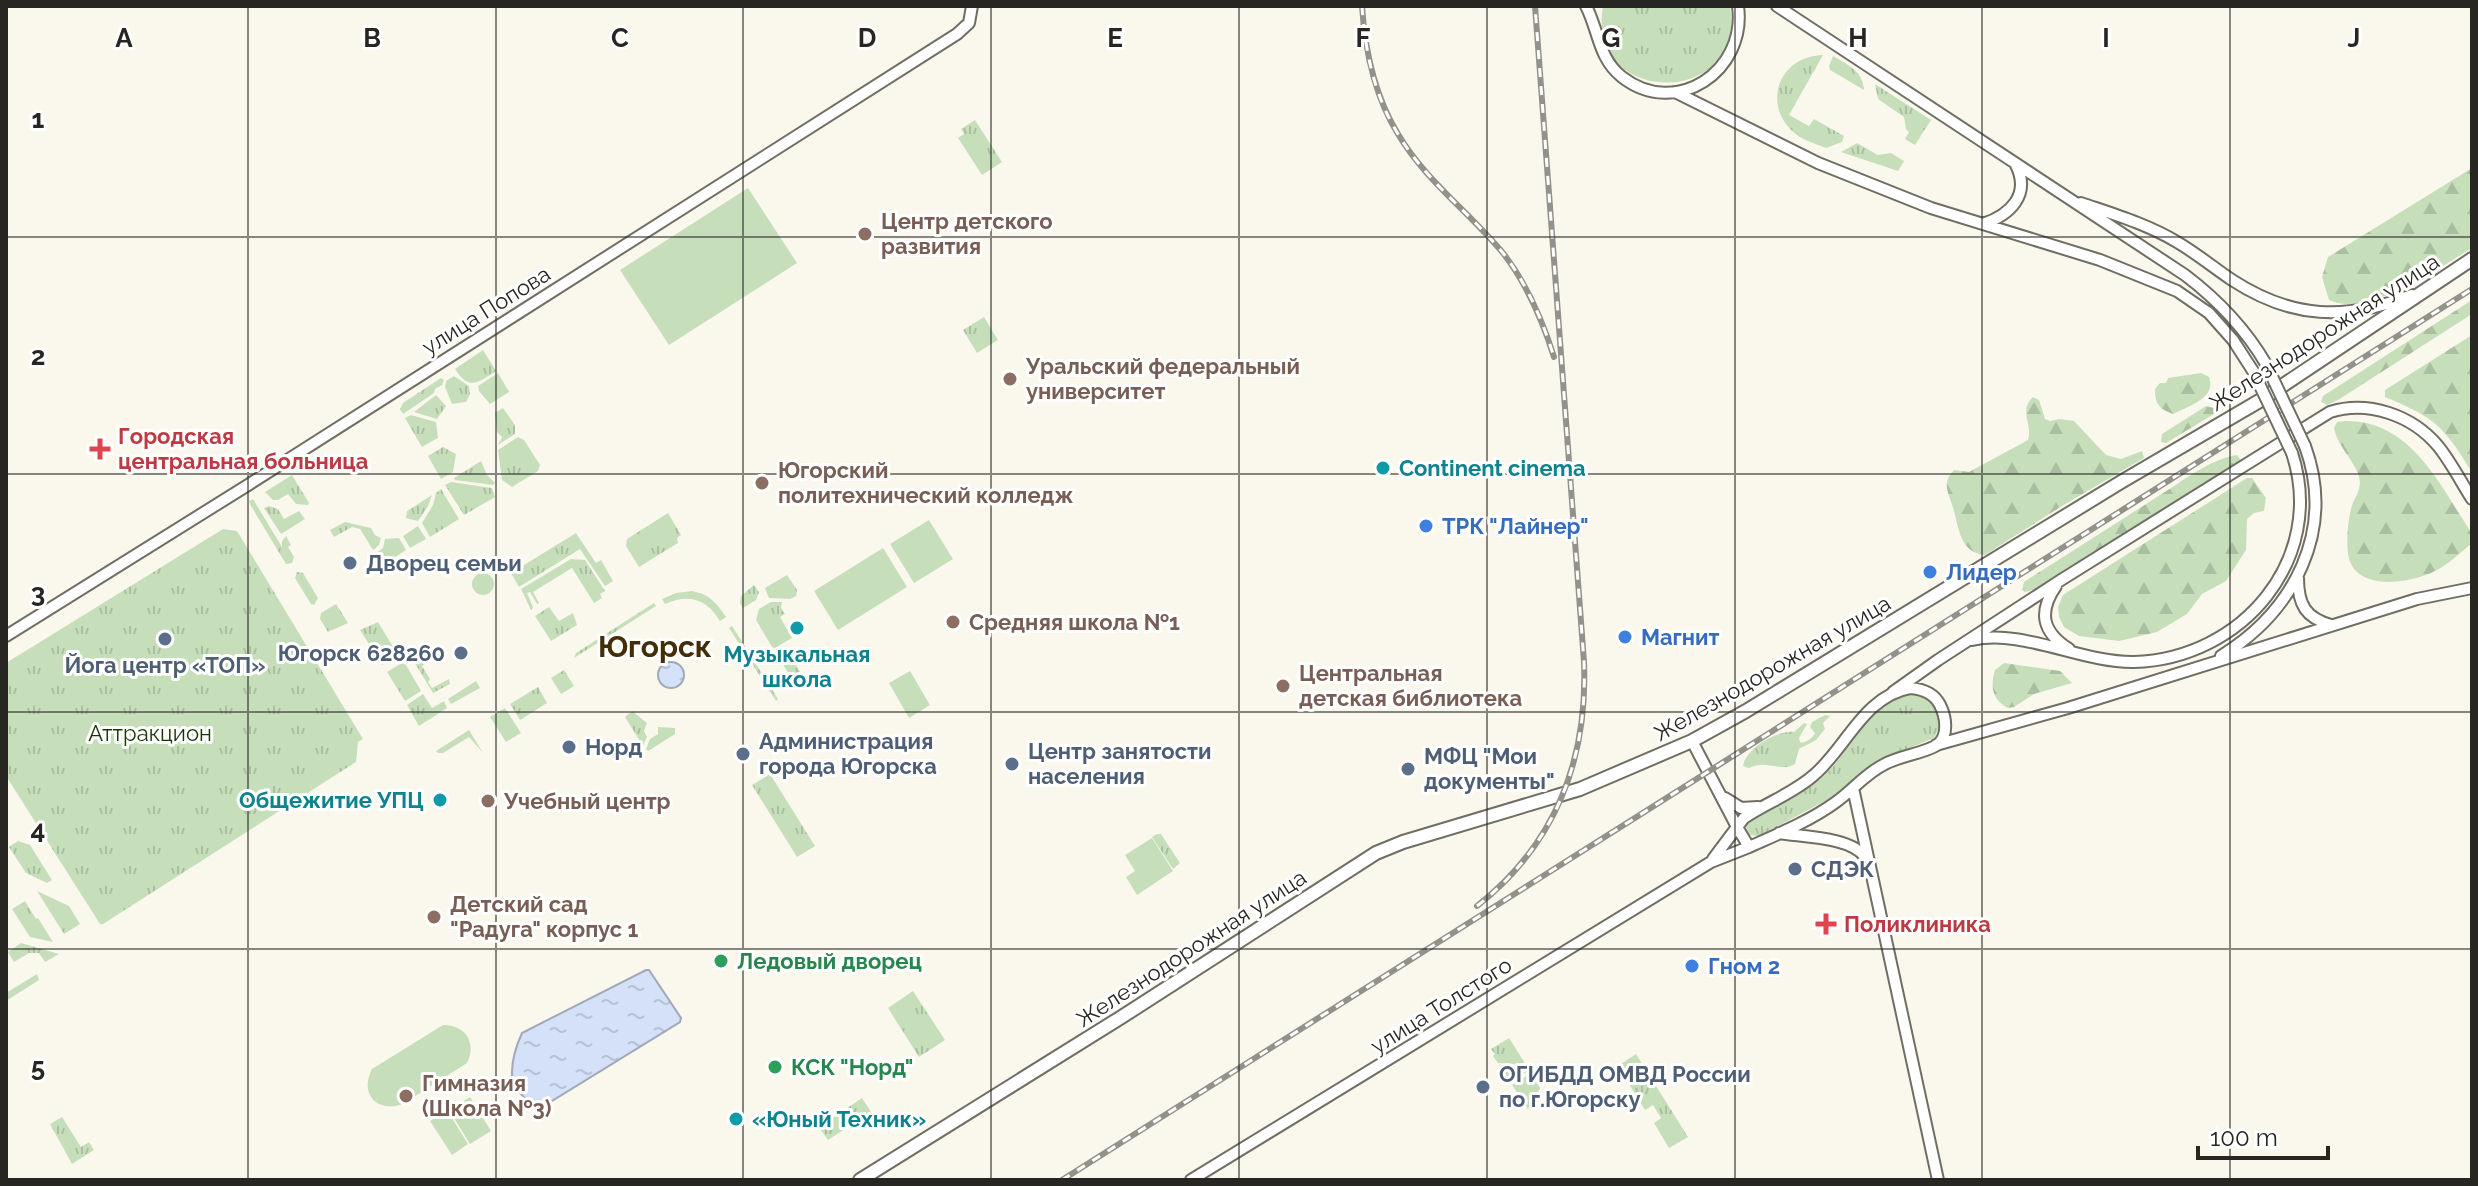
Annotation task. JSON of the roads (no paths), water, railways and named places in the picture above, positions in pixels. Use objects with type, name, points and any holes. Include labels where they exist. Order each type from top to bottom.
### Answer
[{"type":"main road","name":"Железнодорожная улица","points":[[860,1180],[1376,853],[1419,837],[1563,796],[1615,775],[1692,741],[1792,684],[2261,400],[2472,259]]},
{"type":"street","points":[[969,23],[972,6]]},
{"type":"street","points":[[969,23],[980,6]]},
{"type":"street","points":[[1586,6],[1602,52],[1621,76],[1649,90],[1675,92],[1818,163],[1981,225],[2100,260],[2177,291],[2209,313],[2233,340],[2253,371],[2292,453],[2301,492],[2297,531],[2279,580],[2257,608],[2224,634],[2179,654],[2134,662],[2090,657],[2002,638],[1975,639],[1959,646]]},
{"type":"street","points":[[1595,33],[1596,6]]},
{"type":"street","points":[[1675,92],[1702,83],[1727,60],[1736,40],[1738,6]]},
{"type":"street","points":[[1777,6],[2185,275],[2209,294],[2245,333],[2266,364],[2313,469],[2315,511],[2311,539],[2298,576],[2277,609],[2253,634],[2198,668]]},
{"type":"street","name":"улица Попова","points":[[6,636],[764,158],[957,34],[969,23]]},
{"type":"street","points":[[1981,225],[2000,218],[2014,206],[2022,184],[2015,163]]},
{"type":"street","points":[[2064,196],[2150,228],[2253,292],[2293,308],[2329,314],[2360,311],[2421,292]]},
{"type":"street","points":[[1711,862],[1744,818],[1810,779],[1859,721],[1893,692],[2061,580],[2330,412],[2358,407],[2390,413],[2424,432],[2438,446],[2472,499]]},
{"type":"street","points":[[2298,576],[2299,597],[2305,610],[2317,621],[2333,625]]},
{"type":"street","points":[[2061,580],[2049,597],[2046,624],[2057,641],[2067,649],[2090,657]]},
{"type":"street","points":[[1711,862],[1779,833],[1837,801],[1883,765],[1936,745],[2198,668],[2417,599],[2472,588]]},
{"type":"street","points":[[1893,692],[1918,689],[1935,697],[1943,710],[1945,724],[1943,735],[1936,745]]},
{"type":"street","points":[[1692,741],[1749,847]]},
{"type":"street","points":[[1853,788],[1938,1180]]},
{"type":"street","points":[[1718,791],[1735,805],[1749,808],[1761,806]]},
{"type":"street","points":[[1779,833],[1846,844],[1861,851],[1869,866]]},
{"type":"street","name":"улица Толстого","points":[[1191,1180],[1711,862]]},
{"type":"water","points":[[671,662],[680,666],[684,675],[680,684],[671,688],[662,684],[658,675],[662,666]]},
{"type":"water","points":[[649,970],[681,1018],[680,1022],[547,1104],[534,1103],[518,1091],[512,1072],[522,1033]]},
{"type":"railway","points":[[1362,6],[1372,72],[1398,134],[1434,181],[1512,265],[1533,302],[1554,357]]},
{"type":"railway","points":[[1477,906],[1504,882],[1546,828],[1572,766],[1584,698],[1584,662],[1535,6]]},
{"type":"railway","points":[[1062,1180],[2472,289]]},
{"type":"place","name":"Центр детского развития","points":[[865,234]]},
{"type":"place","name":"Уральский федеральный университет","points":[[1010,379]]},
{"type":"place","name":"Городская центральная больница","points":[[100,449]]},
{"type":"place","name":"Continent cinema","points":[[1383,468]]},
{"type":"place","name":"Югорский политехнический колледж","points":[[762,483]]},
{"type":"place","name":"ТРК \"Лайнер\"","points":[[1426,526]]},
{"type":"place","name":"Дворец семьи","points":[[350,563]]},
{"type":"place","name":"Лидер","points":[[1930,572]]},
{"type":"place","name":"Средняя школа №1","points":[[953,622]]},
{"type":"place","name":"Музыкальная школа","points":[[797,628]]},
{"type":"place","name":"Магнит","points":[[1625,637]]},
{"type":"place","name":"Йога центр «ТОП»","points":[[165,639]]},
{"type":"place","name":"Югорск 628260","points":[[461,653]]},
{"type":"place","name":"Центральная детская библиотека","points":[[1283,686]]},
{"type":"place","name":"Норд","points":[[569,747]]},
{"type":"place","name":"Администрация города Югорска","points":[[743,754]]},
{"type":"place","name":"Центр занятости населения","points":[[1012,764]]},
{"type":"place","name":"МФЦ \"Мои документы\"","points":[[1408,769]]},
{"type":"place","name":"Общежитие УПЦ","points":[[440,800]]},
{"type":"place","name":"Учебный центр","points":[[488,801]]},
{"type":"place","name":"СДЭК","points":[[1795,869]]},
{"type":"place","name":"Детский сад \"Радуга\" корпус 1","points":[[434,917]]},
{"type":"place","name":"Поликлиника","points":[[1826,924]]},
{"type":"place","name":"Ледовый дворец","points":[[721,961]]},
{"type":"place","name":"Гном 2","points":[[1692,966]]},
{"type":"place","name":"КСК \"Норд\"","points":[[775,1067]]},
{"type":"place","name":"ОГИБДД ОМВД России по г.Югорску","points":[[1483,1087]]},
{"type":"place","name":"Гимназия (Школа №3)","points":[[406,1096]]},
{"type":"place","name":"«Юный Техник»","points":[[736,1119]]},
{"type":"district","name":"Югорск","points":[[655,646]]},
{"type":"park label","name":"Аттракцион","points":[[150,733]]}]
